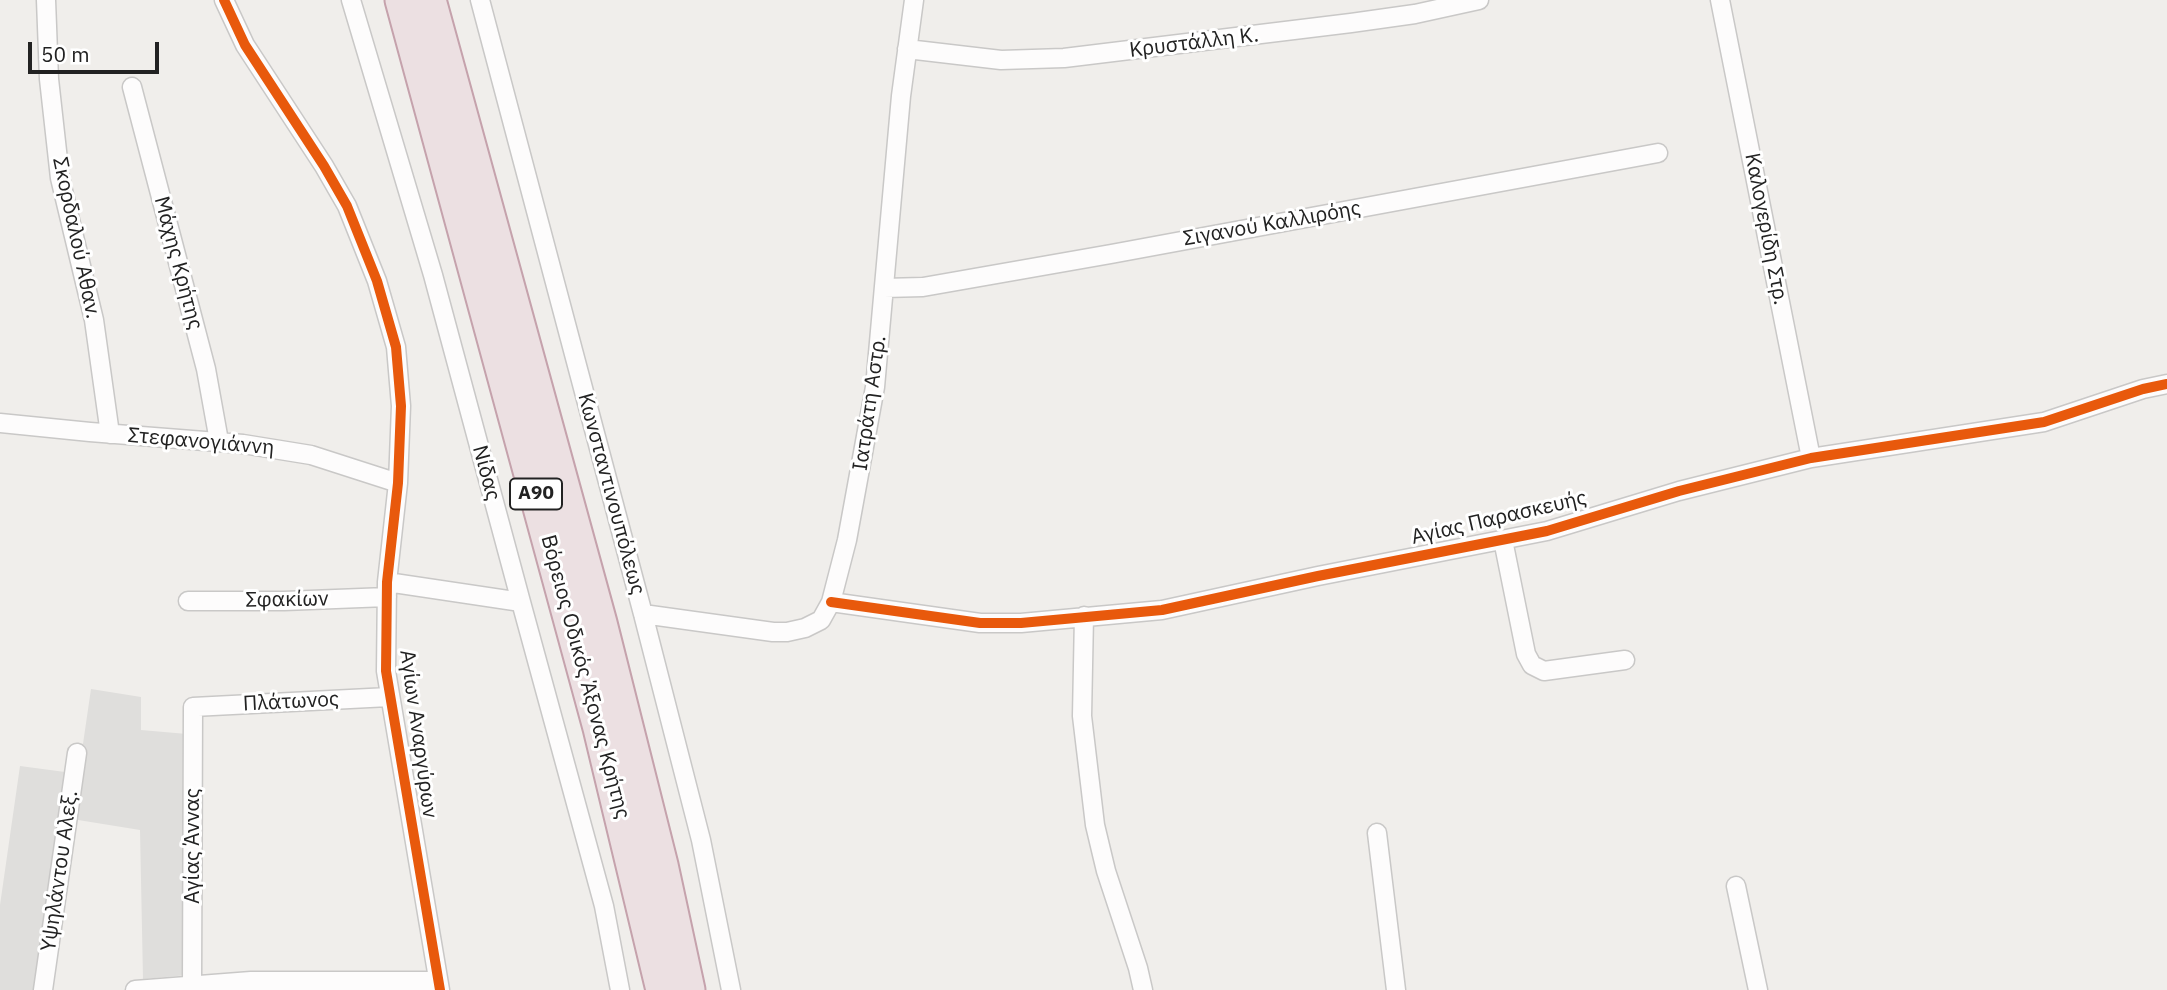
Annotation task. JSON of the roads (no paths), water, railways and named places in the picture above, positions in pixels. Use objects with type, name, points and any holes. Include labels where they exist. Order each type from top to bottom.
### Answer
[{"type":"highway","name":"Βόρειος Οδικός Άξονας Κρήτης","points":[[402,0],[600,728],[663,990]]},
{"type":"highway","name":"Βόρειος Οδικός Άξονας Κρήτης","points":[[429,0],[600,623],[661,865],[688,990]]},
{"type":"street","name":"Σκορδαλού Αθαν.","points":[[46,0],[50,79],[60,178],[92,307],[110,434]]},
{"type":"street","name":"Αγίων Αναργύρων","points":[[224,0],[249,52],[347,206],[377,281],[393,336],[399,369],[401,405],[398,482],[387,590],[385,659],[389,697],[439,986]]},
{"type":"street","name":"Νίδας","points":[[351,0],[433,275],[604,906],[620,990]]},
{"type":"street","name":"Κωνσταντινουπόλεως","points":[[480,0],[701,840],[731,990]]},
{"type":"street","name":"Ιατράτη Αστρ.","points":[[643,614],[787,632],[805,628],[821,620],[831,602],[847,540],[870,419],[897,131],[914,0]]},
{"type":"street","name":"Κρυστάλλη Κ.","points":[[907,49],[1001,60],[1064,58],[1365,22],[1479,0]]},
{"type":"street","name":"Καλογερίδη Στρ.","points":[[1720,0],[1811,458]]},
{"type":"street","name":"Μάχης Κρήτης","points":[[132,87],[205,369],[219,441]]},
{"type":"street","name":"Σιγανού Καλλιρόης","points":[[884,288],[923,287],[1084,259],[1658,153]]},
{"type":"street","name":"Αγίας Παρασκευής","points":[[831,602],[980,623],[1021,623],[1162,610],[1548,531],[1679,491],[1811,458],[2044,422],[2143,389],[2167,384]]},
{"type":"street","name":"Στεφανογιάννη","points":[[0,423],[219,441],[311,455],[398,482]]},
{"type":"street","points":[[1503,540],[1526,654],[1532,665],[1544,671],[1625,660]]},
{"type":"street","name":"Σφακίων","points":[[188,601],[284,601],[387,590],[521,602]]},
{"type":"street","points":[[1084,616],[1083,716],[1095,825],[1106,871],[1143,990]]},
{"type":"street","name":"Πλάτωνος","points":[[193,707],[389,697]]},
{"type":"street","name":"Αγίας Άννας","points":[[192,984],[193,707]]},
{"type":"street","name":"Υψηλάντου Αλεξ.","points":[[43,990],[77,753]]},
{"type":"street","points":[[1377,833],[1396,990]]},
{"type":"street","points":[[1736,886],[1758,990]]},
{"type":"street","points":[[135,990],[192,984],[274,981],[439,986]]}]
